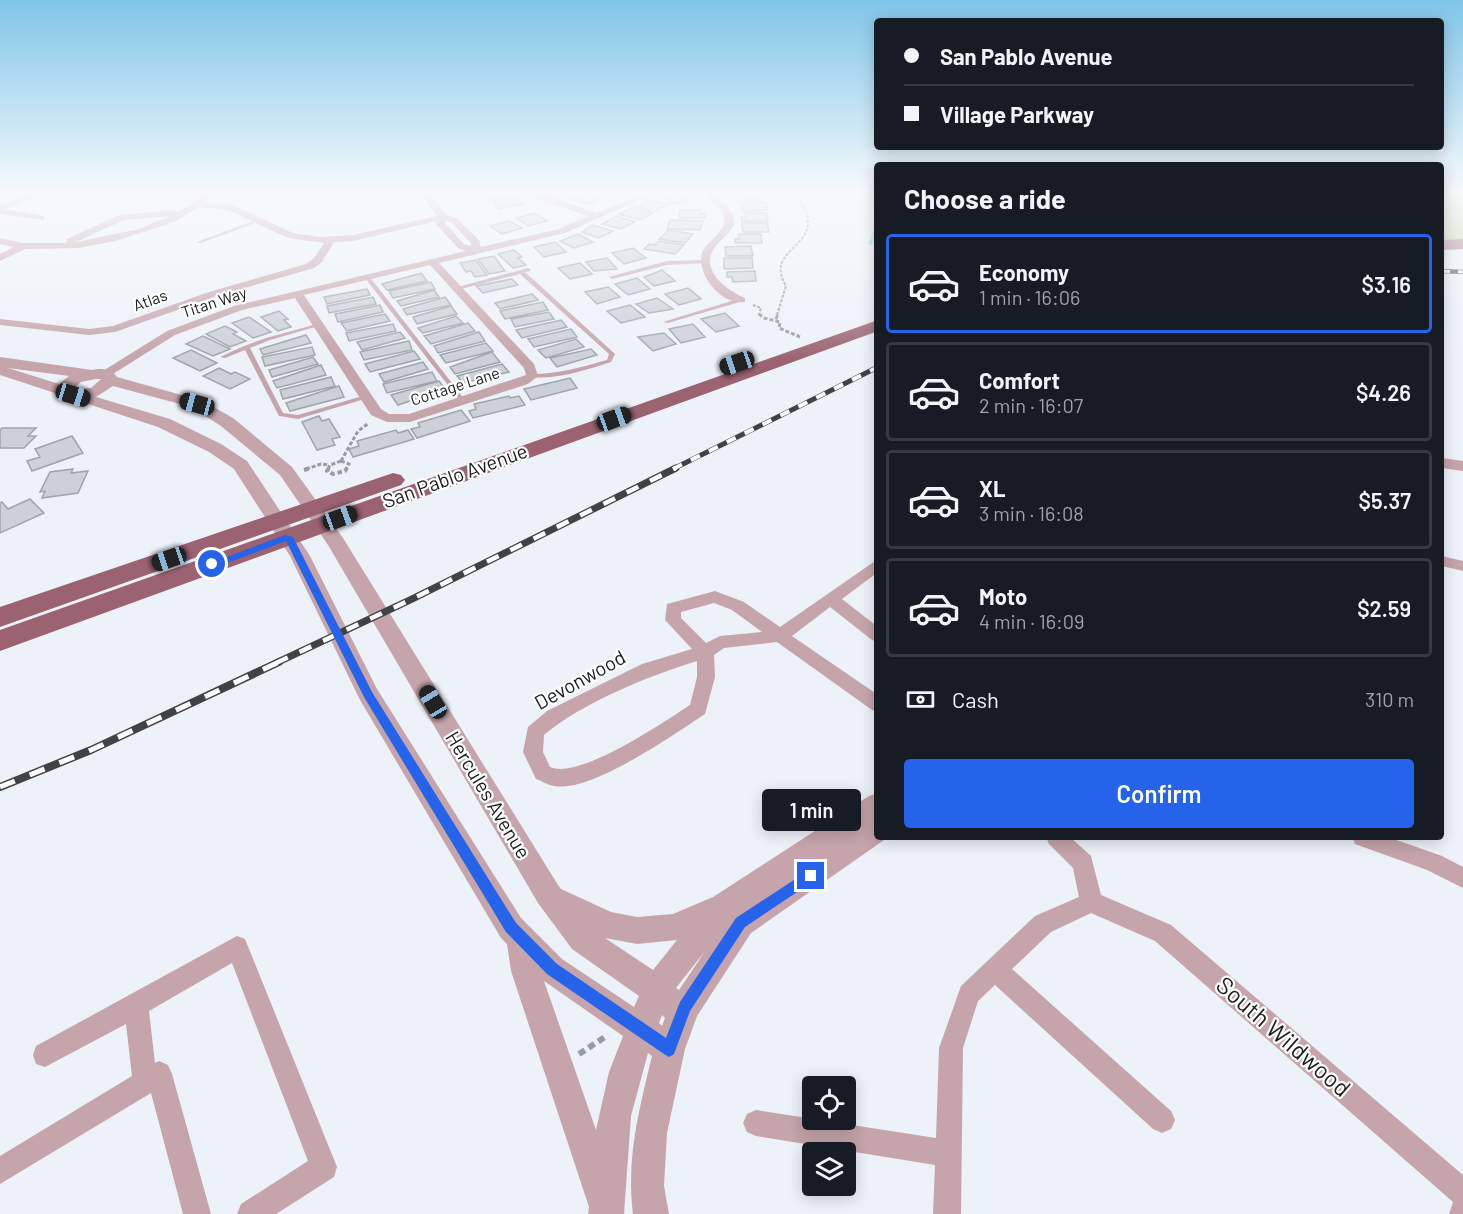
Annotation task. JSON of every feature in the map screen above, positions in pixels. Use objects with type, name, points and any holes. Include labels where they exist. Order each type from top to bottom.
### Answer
[{"type":"main road","name":"San Pablo Avenue","points":[[324,525],[804,340],[874,316]]},
{"type":"main road","name":"San Pablo Avenue","points":[[0,641],[874,326]]},
{"type":"main road","name":"San Pablo Avenue","points":[[0,617],[289,538]]},
{"type":"street","points":[[0,258],[19,249]]},
{"type":"street","name":"Atlas","points":[[0,322],[89,332],[115,329],[213,294],[310,266],[318,260],[325,249]]},
{"type":"street","name":"Titan Way","points":[[101,376],[154,342],[181,328],[238,308],[486,249]]},
{"type":"street","points":[[710,249],[706,254],[705,262],[719,291],[741,300]]},
{"type":"street","name":"Cottage Lane","points":[[381,415],[398,420],[410,418],[524,381],[532,376],[530,367],[431,261]]},
{"type":"street","points":[[298,294],[376,412],[381,415]]},
{"type":"street","name":"Hercules Avenue","points":[[0,362],[101,376],[197,404],[227,422],[286,471],[324,525],[548,894],[582,939],[656,990],[682,1013]]},
{"type":"street","points":[[0,369],[164,423],[215,448],[241,465],[289,538],[368,694],[511,928],[552,969],[629,1030],[669,1049]]},
{"type":"street","points":[[69,393],[96,391],[101,376]]},
{"type":"street","points":[[1444,463],[1463,466]]},
{"type":"street","points":[[1444,472],[1463,474]]},
{"type":"street","points":[[1444,561],[1463,566]]},
{"type":"street","name":"Devonwood","points":[[705,652],[706,677],[698,709],[664,732],[585,774],[555,778],[543,773],[533,752],[535,732],[554,716],[648,669],[705,652],[720,642],[780,636],[874,567]]},
{"type":"street","points":[[705,652],[673,620],[674,608],[715,597],[738,606],[874,702]]},
{"type":"street","points":[[832,600],[874,633]]},
{"type":"street","points":[[548,894],[585,918],[621,930],[669,929],[723,906],[874,807]]},
{"type":"street","points":[[651,1214],[647,1186],[650,1133],[669,1049],[682,1013],[741,923],[874,833]]},
{"type":"street","points":[[947,1214],[951,1048],[969,994],[1043,924],[1091,902],[1083,863],[1059,840]]},
{"type":"street","points":[[1370,840],[1434,863],[1463,878]]},
{"type":"street","name":"South Wildwood","points":[[1091,902],[1163,933],[1463,1193]]},
{"type":"street","points":[[606,1210],[614,1116],[625,1072],[629,1030],[656,990],[723,906]]},
{"type":"street","points":[[520,937],[526,971],[606,1210]]},
{"type":"street","points":[[45,1055],[237,947],[324,1167],[251,1214]]},
{"type":"street","points":[[994,969],[1162,1120]]},
{"type":"street","points":[[136,1005],[146,1082]]},
{"type":"street","points":[[0,1171],[159,1074],[197,1214]]},
{"type":"street","points":[[756,1123],[950,1154]]},
{"type":"lane","points":[[612,277],[667,263],[705,262]]},
{"type":"lane","points":[[457,288],[524,271],[612,354],[609,361],[573,372],[532,376]]},
{"type":"lane","points":[[367,277],[463,401]]},
{"type":"lane","points":[[666,322],[741,300]]},
{"type":"lane","points":[[223,357],[246,347],[319,325]]},
{"type":"lane","points":[[246,347],[281,415],[298,417],[366,397]]},
{"type":"path","points":[[776,319],[786,286],[780,273],[782,264],[794,249]]},
{"type":"path","points":[[741,300],[761,308],[759,315],[762,318],[776,319],[780,322],[779,328],[804,340]]},
{"type":"path","points":[[341,461],[358,431],[381,415]]},
{"type":"path","points":[[303,470],[341,461],[347,463],[349,467],[342,473],[329,473],[327,469],[330,465]]},
{"type":"path","points":[[342,473],[345,480]]},
{"type":"path","points":[[568,1061],[629,1030]]},
{"type":"building","points":[[536,249],[562,249],[566,252],[544,257]]},
{"type":"building","points":[[634,249],[646,258],[624,264],[612,253]]},
{"type":"building","points":[[644,249],[680,249],[675,254]]},
{"type":"building","points":[[725,249],[752,249],[753,256],[726,256]]},
{"type":"building","points":[[514,250],[522,257],[518,258],[526,265],[513,268],[498,254]]},
{"type":"building","points":[[494,256],[505,271],[489,274],[478,259]]},
{"type":"building","points":[[607,258],[617,269],[594,271],[586,262]]},
{"type":"building","points":[[724,258],[752,258],[753,268],[724,269]]},
{"type":"building","points":[[476,260],[487,275],[475,277],[471,271],[466,272],[460,263]]},
{"type":"building","points":[[580,263],[592,274],[570,279],[558,268]]},
{"type":"building","points":[[662,270],[675,281],[654,286],[644,277]]},
{"type":"building","points":[[755,271],[756,281],[733,282],[732,277],[727,277],[727,272]]},
{"type":"building","points":[[421,273],[427,281],[387,290],[382,284]]},
{"type":"building","points":[[637,278],[650,289],[628,295],[615,284]]},
{"type":"building","points":[[512,279],[518,285],[483,293],[476,286]]},
{"type":"building","points":[[431,282],[435,289],[393,298],[389,291]]},
{"type":"building","points":[[608,287],[620,297],[597,304],[585,292]]},
{"type":"building","points":[[688,288],[701,299],[679,305],[665,294]]},
{"type":"building","points":[[367,289],[370,295],[327,304],[324,297]]},
{"type":"building","points":[[434,290],[439,297],[401,306],[397,301]]},
{"type":"building","points":[[532,294],[538,300],[500,309],[495,303]]},
{"type":"building","points":[[373,297],[376,304],[329,313],[327,306]]},
{"type":"building","points":[[445,297],[451,305],[407,315],[403,309]]},
{"type":"building","points":[[657,298],[673,309],[649,313],[636,304]]},
{"type":"building","points":[[543,302],[548,310],[505,319],[500,311]]},
{"type":"building","points":[[380,305],[383,312],[338,322],[335,314]]},
{"type":"building","points":[[630,305],[645,317],[621,323],[607,311]]},
{"type":"building","points":[[451,306],[457,314],[417,324],[413,317]]},
{"type":"building","points":[[279,311],[288,319],[284,320],[291,327],[278,331],[261,317]]},
{"type":"building","points":[[549,312],[554,319],[515,327],[511,319]]},
{"type":"building","points":[[725,313],[739,326],[716,332],[701,319]]},
{"type":"building","points":[[385,314],[390,321],[347,331],[341,323]]},
{"type":"building","points":[[456,316],[463,323],[423,333],[418,328]]},
{"type":"building","points":[[249,317],[271,332],[253,338],[232,323]]},
{"type":"building","points":[[561,320],[567,327],[522,338],[516,330]]},
{"type":"building","points":[[468,323],[475,331],[431,344],[424,336]]},
{"type":"building","points":[[393,324],[396,331],[349,341],[346,333]]},
{"type":"building","points":[[693,324],[705,337],[681,343],[669,329]]},
{"type":"building","points":[[225,326],[237,332],[233,334],[246,341],[230,347],[206,334]]},
{"type":"building","points":[[571,329],[577,337],[534,347],[528,339]]},
{"type":"building","points":[[400,332],[405,338],[362,350],[357,342]]},
{"type":"building","points":[[479,332],[485,341],[438,353],[434,346]]},
{"type":"building","points":[[664,333],[676,344],[653,351],[638,337]]},
{"type":"building","points":[[306,335],[311,343],[263,355],[260,349]]},
{"type":"building","points":[[203,336],[230,349],[213,356],[186,344]]},
{"type":"building","points":[[576,339],[584,347],[546,358],[538,350]]},
{"type":"building","points":[[409,341],[412,350],[364,360],[360,352]]},
{"type":"building","points":[[486,343],[493,351],[446,363],[440,355]]},
{"type":"building","points":[[312,347],[315,355],[265,366],[262,357]]},
{"type":"building","points":[[591,349],[597,355],[557,367],[550,358]]},
{"type":"building","points":[[191,350],[217,363],[200,371],[173,358]]},
{"type":"building","points":[[414,351],[420,359],[370,372],[365,364]]},
{"type":"building","points":[[492,352],[500,362],[455,374],[450,367]]},
{"type":"building","points":[[313,357],[318,364],[272,377],[269,370]]},
{"type":"building","points":[[423,362],[428,369],[384,382],[379,374]]},
{"type":"building","points":[[502,364],[509,372],[463,383],[457,376]]},
{"type":"building","points":[[321,365],[326,375],[277,388],[273,381]]},
{"type":"building","points":[[219,368],[250,379],[230,389],[203,376]]},
{"type":"building","points":[[432,372],[437,381],[387,393],[383,384]]},
{"type":"building","points":[[331,377],[335,386],[283,399],[280,390]]},
{"type":"building","points":[[570,378],[577,388],[531,400],[524,389]]},
{"type":"building","points":[[439,381],[445,389],[398,405],[391,395]]},
{"type":"building","points":[[339,386],[344,397],[290,411],[286,403]]},
{"type":"building","points":[[509,396],[510,398],[519,396],[525,405],[473,418],[469,411],[476,409],[474,404]]},
{"type":"building","points":[[461,410],[470,421],[417,438],[411,429],[420,427],[418,423]]},
{"type":"building","points":[[319,416],[322,421],[329,419],[340,437],[332,439],[335,445],[317,450],[302,422]]},
{"type":"building","points":[[2,428],[36,428],[28,436],[36,436],[24,448],[0,448]]},
{"type":"building","points":[[396,430],[398,433],[408,430],[414,439],[353,457],[349,449],[359,446],[357,441]]},
{"type":"building","points":[[72,436],[83,453],[32,471],[27,461],[40,457],[35,449]]},
{"type":"building","points":[[73,469],[71,473],[88,471],[78,493],[42,498],[45,491],[40,492],[50,472]]},
{"type":"building","points":[[30,499],[44,513],[0,533],[0,503],[2,502],[8,509]]},
{"type":"railway","points":[[1444,271],[1463,272]]},
{"type":"railway","points":[[673,469],[874,369]]},
{"type":"railway","points":[[276,663],[410,600],[676,468]]},
{"type":"railway","points":[[0,787],[91,750],[279,662]]},
{"type":"route","points":[[212,564],[289,537],[368,694],[511,928],[552,969],[669,1049],[685,1007],[741,923],[811,876]]}]
